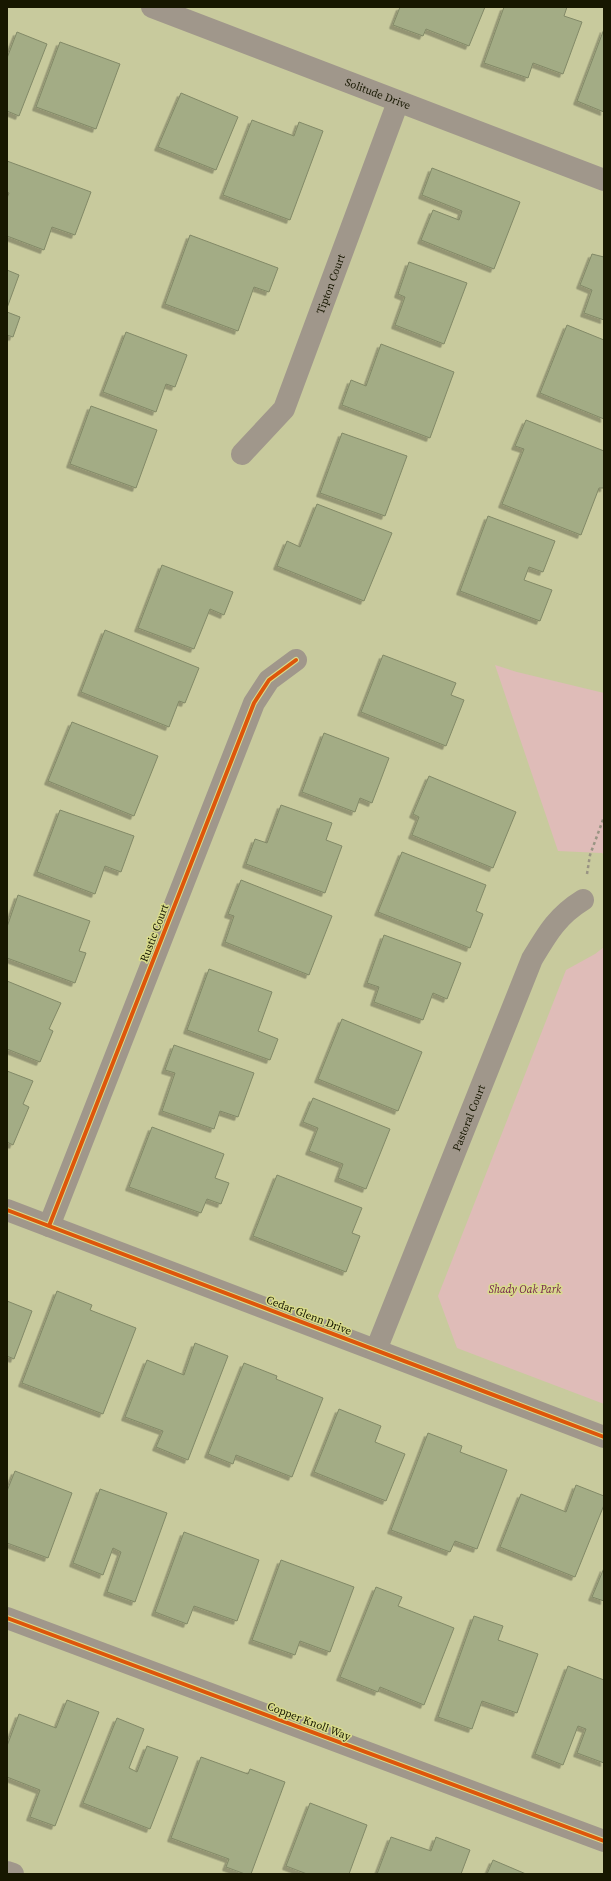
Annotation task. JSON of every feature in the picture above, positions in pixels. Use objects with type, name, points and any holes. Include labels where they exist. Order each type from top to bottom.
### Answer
[{"type":"street","name":"Solitude Drive","points":[[152,7],[604,180]]},
{"type":"street","name":"Tipton Court","points":[[242,454],[284,409],[398,102]]},
{"type":"street","name":"Rustic Court","points":[[49,1226],[254,702],[269,680],[296,660]]},
{"type":"street","name":"Pastoral Court","points":[[376,1350],[532,959],[549,930],[567,910],[583,900]]},
{"type":"street","name":"Cedar Glenn Drive","points":[[7,1210],[604,1437]]},
{"type":"street","name":"Copper Knoll Way","points":[[7,1618],[604,1841]]},
{"type":"street","points":[[7,1872],[13,1874]]},
{"type":"path","points":[[583,900],[590,855],[604,816]]},
{"type":"green space","points":[[495,665],[517,672],[604,693],[604,855],[602,853],[558,851]]},
{"type":"green space","name":"Shady Oak Park","points":[[604,947],[604,1404],[457,1348],[438,1296],[566,970],[595,954]]},
{"type":"building","points":[[400,7],[485,7],[469,46],[426,29],[423,36],[393,25]]},
{"type":"building","points":[[504,7],[567,7],[564,16],[582,22],[563,74],[533,63],[528,78],[484,63]]},
{"type":"building","points":[[604,29],[604,112],[577,101]]},
{"type":"building","points":[[17,32],[47,44],[19,116],[7,111],[7,58]]},
{"type":"building","points":[[60,42],[120,64],[96,129],[36,107]]},
{"type":"building","points":[[181,93],[238,117],[216,170],[158,147]]},
{"type":"building","points":[[252,120],[294,136],[299,122],[323,131],[290,220],[223,195]]},
{"type":"building","points":[[7,161],[91,192],[75,235],[52,227],[44,250],[7,236],[7,198],[9,193],[7,192]]},
{"type":"building","points":[[432,168],[520,202],[494,269],[421,240],[433,210],[459,220],[462,211],[422,195]]},
{"type":"building","points":[[190,235],[278,268],[269,292],[254,287],[238,331],[165,304]]},
{"type":"building","points":[[592,254],[604,257],[604,320],[584,313],[592,290],[580,285]]},
{"type":"building","points":[[409,262],[467,283],[444,344],[395,325],[405,297],[398,294]]},
{"type":"building","points":[[7,270],[19,275],[7,308]]},
{"type":"building","points":[[7,312],[20,317],[13,337],[7,335]]},
{"type":"building","points":[[567,325],[604,340],[604,419],[540,393]]},
{"type":"building","points":[[126,332],[187,355],[175,387],[166,384],[156,412],[103,392]]},
{"type":"building","points":[[381,344],[454,372],[430,438],[342,405],[351,380],[366,386]]},
{"type":"building","points":[[91,406],[157,430],[136,488],[70,464]]},
{"type":"building","points":[[526,420],[604,451],[604,488],[599,488],[581,535],[502,504],[524,449],[515,446]]},
{"type":"building","points":[[342,433],[407,456],[385,516],[320,493]]},
{"type":"building","points":[[317,504],[392,533],[364,601],[277,566],[287,541],[300,547]]},
{"type":"building","points":[[488,516],[555,541],[543,572],[529,567],[524,580],[552,590],[540,621],[460,591]]},
{"type":"building","points":[[162,565],[233,592],[224,615],[210,609],[194,649],[138,628]]},
{"type":"building","points":[[105,630],[199,668],[185,703],[179,701],[169,727],[81,692]]},
{"type":"building","points":[[383,655],[456,683],[451,695],[464,700],[446,746],[361,712]]},
{"type":"building","points":[[72,722],[158,756],[134,816],[48,781]]},
{"type":"building","points":[[324,733],[389,758],[372,803],[360,798],[355,812],[302,792]]},
{"type":"building","points":[[429,776],[516,812],[493,868],[412,835],[419,817],[413,814]]},
{"type":"building","points":[[281,805],[332,823],[326,840],[342,846],[325,893],[246,864],[255,839],[267,843]]},
{"type":"building","points":[[60,810],[134,836],[121,872],[105,866],[95,894],[37,872]]},
{"type":"building","points":[[402,852],[486,885],[476,911],[483,914],[470,948],[378,912]]},
{"type":"building","points":[[241,880],[332,916],[309,975],[225,942],[234,916],[228,914]]},
{"type":"building","points":[[18,895],[90,921],[79,951],[86,953],[75,983],[7,958],[7,927]]},
{"type":"building","points":[[384,935],[461,963],[447,999],[433,993],[423,1020],[374,1002],[379,987],[367,983]]},
{"type":"building","points":[[209,969],[272,992],[258,1031],[278,1039],[270,1060],[187,1030]]},
{"type":"building","points":[[7,981],[61,1003],[49,1029],[53,1031],[40,1062],[7,1049]]},
{"type":"building","points":[[342,1019],[422,1052],[398,1111],[318,1079]]},
{"type":"building","points":[[174,1045],[254,1073],[238,1117],[220,1111],[214,1129],[162,1111],[175,1073],[165,1070]]},
{"type":"building","points":[[7,1071],[33,1081],[23,1104],[29,1107],[13,1145],[7,1142]]},
{"type":"building","points":[[313,1098],[390,1129],[366,1189],[338,1178],[343,1164],[309,1151],[318,1128],[303,1122]]},
{"type":"building","points":[[152,1127],[224,1154],[215,1178],[229,1183],[221,1204],[207,1199],[201,1213],[129,1187]]},
{"type":"building","points":[[277,1175],[362,1208],[352,1233],[360,1236],[346,1272],[253,1236]]},
{"type":"building","points":[[57,1291],[92,1305],[90,1310],[136,1328],[103,1414],[22,1383]]},
{"type":"building","points":[[7,1301],[32,1311],[14,1359],[7,1356]]},
{"type":"building","points":[[195,1343],[228,1356],[188,1460],[156,1447],[163,1431],[125,1417],[147,1360],[184,1375]]},
{"type":"building","points":[[244,1363],[277,1376],[276,1379],[323,1398],[292,1477],[236,1455],[233,1464],[208,1454]]},
{"type":"building","points":[[339,1409],[381,1426],[375,1442],[405,1454],[386,1501],[314,1472]]},
{"type":"building","points":[[428,1433],[462,1446],[460,1452],[507,1470],[477,1549],[455,1541],[450,1552],[391,1530]]},
{"type":"building","points":[[15,1471],[72,1493],[48,1558],[7,1543],[7,1491]]},
{"type":"building","points":[[576,1485],[604,1496],[604,1505],[575,1577],[500,1547],[521,1494],[566,1512]]},
{"type":"building","points":[[100,1489],[167,1513],[135,1602],[107,1592],[121,1552],[113,1548],[103,1575],[73,1563]]},
{"type":"building","points":[[184,1532],[259,1560],[237,1621],[194,1606],[187,1624],[155,1612]]},
{"type":"building","points":[[281,1560],[354,1587],[330,1652],[300,1641],[295,1655],[252,1640]]},
{"type":"building","points":[[604,1568],[604,1601],[592,1597]]},
{"type":"building","points":[[376,1587],[402,1597],[398,1606],[454,1628],[424,1705],[380,1687],[378,1692],[340,1677]]},
{"type":"building","points":[[474,1616],[503,1626],[498,1640],[538,1654],[517,1713],[482,1701],[472,1729],[438,1717]]},
{"type":"building","points":[[568,1666],[604,1680],[604,1763],[577,1753],[586,1729],[578,1726],[563,1765],[535,1754]]},
{"type":"building","points":[[67,1700],[99,1712],[55,1826],[30,1817],[40,1790],[7,1777],[7,1746],[19,1714],[56,1728]]},
{"type":"building","points":[[117,1718],[144,1729],[129,1768],[137,1772],[147,1746],[178,1757],[150,1829],[83,1803]]},
{"type":"building","points":[[201,1757],[248,1774],[250,1769],[285,1782],[251,1874],[245,1874],[226,1867],[229,1859],[171,1838]]},
{"type":"building","points":[[310,1803],[367,1825],[349,1874],[307,1874],[286,1866]]},
{"type":"building","points":[[391,1837],[431,1851],[436,1837],[470,1850],[461,1874],[377,1874]]},
{"type":"building","points":[[493,1860],[526,1874],[487,1874]]},
{"type":"cycle path","points":[[49,1226],[254,703],[269,680],[296,660]]},
{"type":"cycle path","points":[[7,1210],[604,1437]]},
{"type":"cycle path","points":[[7,1618],[604,1841]]}]
